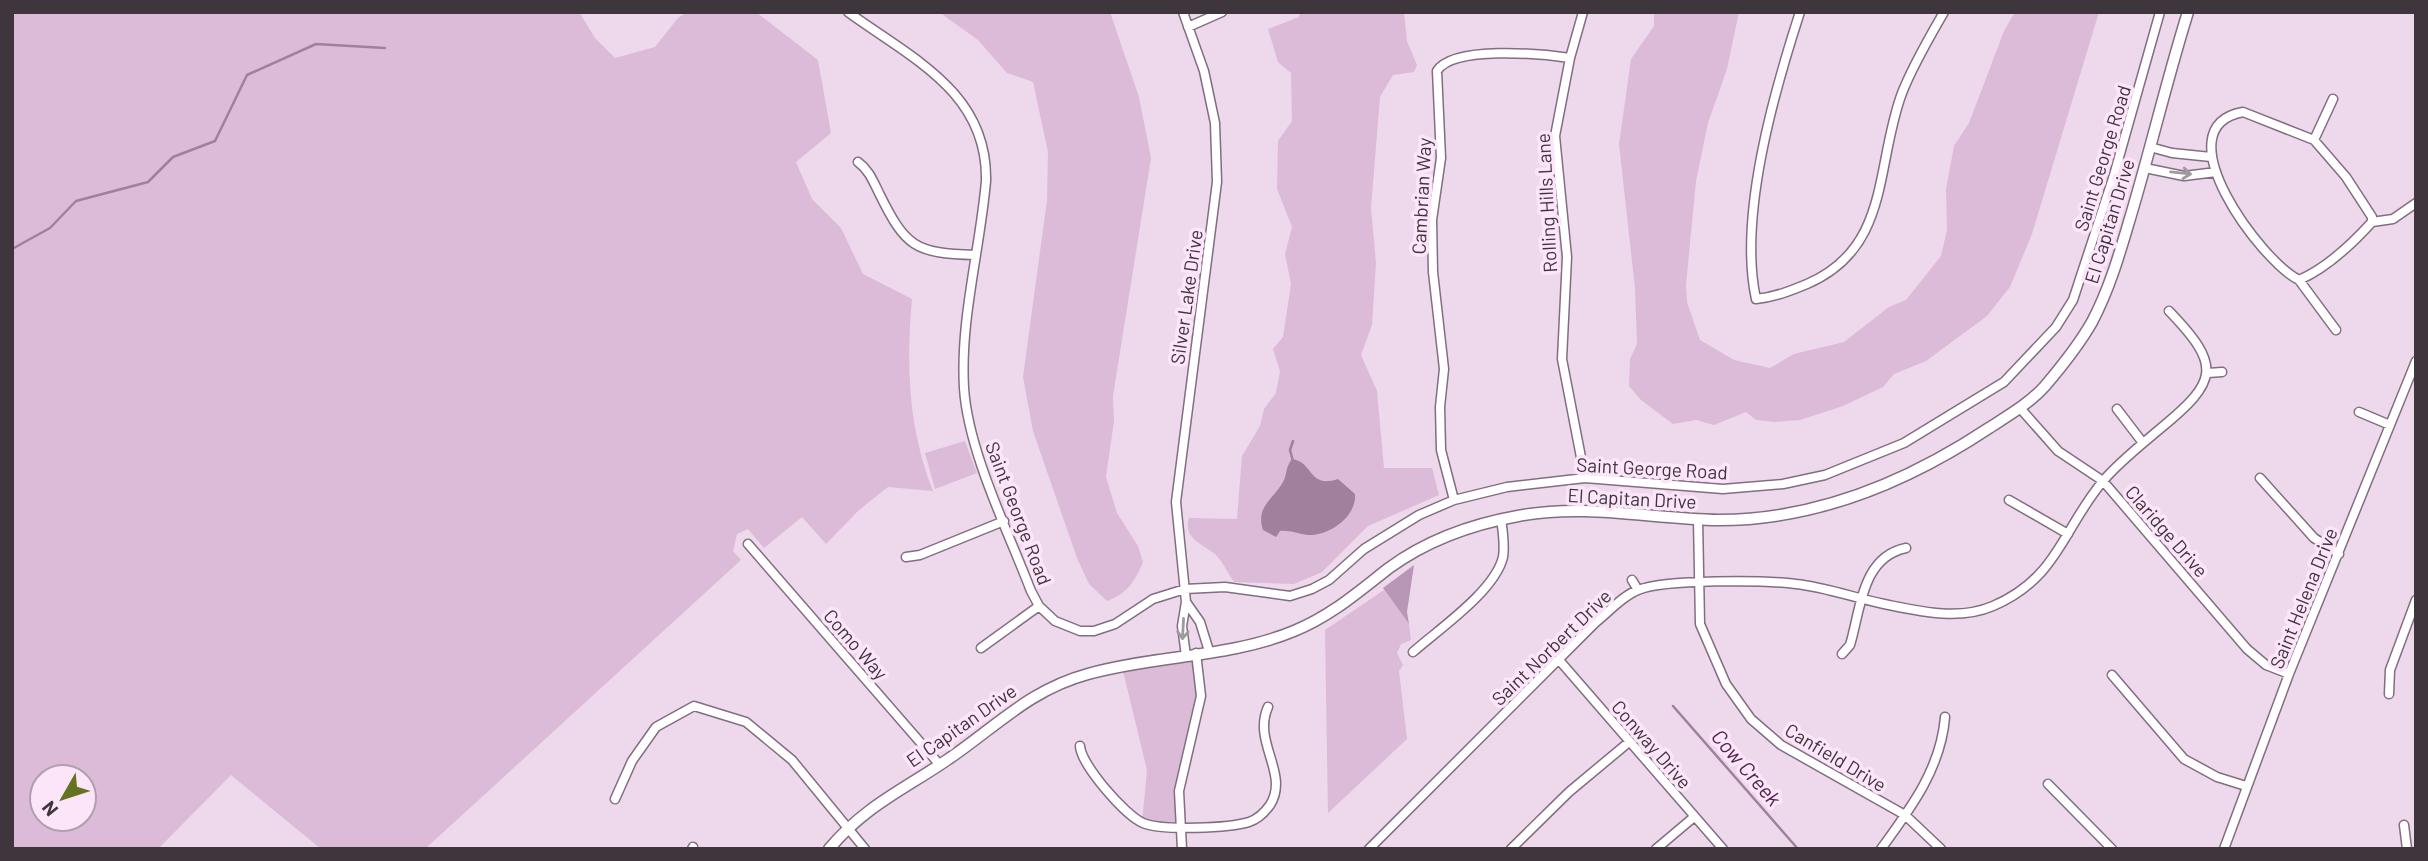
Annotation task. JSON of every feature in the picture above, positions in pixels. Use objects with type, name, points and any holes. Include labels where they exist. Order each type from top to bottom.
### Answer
[{"type":"street","name":"Saint George Road","points":[[848,12],[936,75],[965,103],[972,116],[982,143],[986,170],[965,345],[964,389],[976,447],[1039,606],[1055,621],[1069,629],[1094,631],[1115,624],[1153,599],[1185,589],[1224,587],[1290,596],[1329,580],[1394,529],[1454,500],[1537,481],[1585,478],[1723,489],[1800,481],[1860,463],[1904,443],[2004,382],[2056,327],[2073,300],[2114,176],[2160,12]]},
{"type":"street","name":"Silver Lake Drive","points":[[1182,849],[1179,791],[1201,696],[1182,626],[1186,602],[1176,502],[1217,182],[1215,123],[1204,71],[1183,12]]},
{"type":"street","points":[[1188,27],[1222,12]]},
{"type":"street","name":"Rolling Hills Lane","points":[[1583,12],[1570,58],[1555,136],[1567,257],[1562,359],[1585,478]]},
{"type":"street","points":[[1800,12],[1766,138],[1753,211],[1751,249],[1756,299],[1775,297],[1825,276],[1848,258],[1868,231],[1902,93],[1944,12]]},
{"type":"street","name":"El Capitan Drive","points":[[829,849],[847,828],[890,793],[940,765],[1020,704],[1061,683],[1090,673],[1272,639],[1308,625],[1341,607],[1416,551],[1447,536],[1501,519],[1543,512],[1590,509],[1698,519],[1743,520],[1779,516],[1824,506],[1862,493],[1942,456],[2020,408],[2043,388],[2091,322],[2115,269],[2188,12]]},
{"type":"street","name":"Cambrian Way","points":[[1454,500],[1441,450],[1440,407],[1444,369],[1433,272],[1432,220],[1441,158],[1437,71],[1441,64],[1450,60],[1496,53],[1570,58]]},
{"type":"street","points":[[2314,140],[2333,99]]},
{"type":"street","points":[[2336,330],[2300,279],[2285,273],[2234,209],[2211,158],[2216,128],[2234,114],[2256,116],[2314,140],[2369,209],[2372,222]]},
{"type":"street","points":[[2150,147],[2211,158]]},
{"type":"street","points":[[858,162],[871,176],[905,239],[924,249],[976,256]]},
{"type":"street","points":[[2145,168],[2184,176],[2216,172]]},
{"type":"street","points":[[2300,279],[2313,274],[2372,222],[2393,219],[2416,203]]},
{"type":"street","points":[[2169,311],[2192,335],[2205,357],[2208,373],[2222,372]]},
{"type":"street","name":"Saint Helena Drive","points":[[2224,849],[2289,674],[2416,360]]},
{"type":"street","name":"Saint Norbert Drive","points":[[1369,849],[1596,622],[1638,590],[1698,583],[1796,583],[1932,614],[1967,612],[1991,607],[2019,593],[2041,574],[2057,555],[2103,481],[2187,407],[2203,388],[2208,373]]},
{"type":"street","name":"Claridge Drive","points":[[2020,408],[2058,452],[2103,481],[2247,649],[2266,665],[2289,674]]},
{"type":"street","points":[[2117,409],[2143,443]]},
{"type":"street","points":[[2359,412],[2390,425]]},
{"type":"street","points":[[2260,478],[2314,538],[2339,554]]},
{"type":"street","points":[[2010,500],[2068,534]]},
{"type":"street","points":[[1413,652],[1488,585],[1498,571],[1503,556],[1501,519]]},
{"type":"street","name":"Canfield Drive","points":[[1698,519],[1700,624],[1726,684],[1751,719],[1782,745],[1905,816],[1941,849]]},
{"type":"street","points":[[906,557],[920,555],[1004,521]]},
{"type":"street","name":"Como Way","points":[[748,544],[940,765]]},
{"type":"street","points":[[1842,654],[1850,645],[1872,569],[1882,556],[1906,548]]},
{"type":"street","points":[[1632,580],[1638,590]]},
{"type":"street","points":[[2389,694],[2390,670],[2416,600]]},
{"type":"street","points":[[1186,602],[1200,622],[1209,651]]},
{"type":"street","points":[[981,648],[1039,606]]},
{"type":"street","name":"Conway Drive","points":[[1559,660],[1723,849]]},
{"type":"street","points":[[2112,675],[2184,759],[2217,777],[2246,786]]},
{"type":"street","points":[[615,799],[632,761],[656,727],[694,706],[746,722],[792,760],[865,849]]},
{"type":"street","points":[[1080,746],[1084,762],[1127,812],[1142,823],[1159,827],[1252,821],[1271,803],[1276,780],[1262,730],[1268,707]]},
{"type":"street","points":[[1881,849],[1929,777],[1943,742],[1945,717]]},
{"type":"street","points":[[1511,849],[1569,792],[1629,742]]},
{"type":"street","points":[[2048,784],[2112,849]]},
{"type":"street","points":[[1656,849],[1694,817]]},
{"type":"street","points":[[2404,825],[2407,849]]},
{"type":"shaded area","points":[[12,12],[579,12],[595,38],[615,58],[655,47],[678,18],[687,12],[756,12],[818,60],[831,133],[796,162],[812,199],[841,228],[863,274],[912,299],[909,348],[911,396],[918,444],[933,491],[888,487],[859,510],[826,544],[802,517],[764,548],[748,529],[737,534],[733,551],[741,560],[425,849],[321,849],[231,775],[158,849],[12,849]]},
{"type":"shaded area","points":[[939,12],[1110,12],[1139,97],[1151,158],[1113,396],[1114,421],[1106,477],[1117,513],[1138,546],[1143,562],[1130,586],[1107,601],[1089,584],[1077,558],[1033,431],[1023,377],[1047,200],[1048,152],[1033,82],[1007,73],[978,40]]},
{"type":"shaded area","points":[[1300,12],[1404,12],[1407,41],[1417,65],[1414,72],[1393,75],[1380,97],[1371,208],[1376,263],[1372,325],[1361,355],[1377,391],[1384,468],[1432,468],[1439,495],[1368,526],[1322,572],[1294,584],[1234,582],[1215,554],[1191,536],[1188,525],[1189,518],[1237,519],[1242,456],[1260,426],[1264,409],[1276,393],[1280,371],[1273,349],[1283,337],[1291,284],[1285,254],[1292,227],[1277,189],[1278,141],[1292,121],[1291,73],[1278,62],[1268,29],[1299,17]]},
{"type":"shaded area","points":[[1654,12],[1739,12],[1727,69],[1708,123],[1696,181],[1686,285],[1687,302],[1700,340],[1734,360],[1770,368],[1794,354],[1844,342],[1889,307],[1906,300],[1941,256],[1947,230],[1946,189],[1954,146],[1969,123],[2004,31],[2015,12],[2099,12],[2032,234],[2010,287],[1987,316],[1926,361],[1894,374],[1883,387],[1843,406],[1800,420],[1756,420],[1746,412],[1714,425],[1696,420],[1673,424],[1641,400],[1629,386],[1630,359],[1637,344],[1635,288],[1619,144],[1631,59],[1654,26]]},
{"type":"shaded area","points":[[965,441],[977,473],[935,489],[925,453]]},
{"type":"shaded area","points":[[1292,459],[1299,461],[1321,481],[1338,479],[1355,494],[1352,510],[1333,528],[1308,535],[1280,531],[1276,537],[1263,530],[1261,521],[1264,508],[1284,480]]},
{"type":"shaded area","points":[[1414,565],[1407,612],[1409,624],[1383,588]]},
{"type":"shaded area","points":[[1384,590],[1409,624],[1411,640],[1401,644],[1397,653],[1403,665],[1399,671],[1407,739],[1328,813],[1325,630]]},
{"type":"shaded area","points":[[1196,653],[1201,696],[1179,791],[1179,826],[1142,823],[1147,770],[1122,667]]},
{"type":"waterway","points":[[12,249],[50,228],[76,201],[148,182],[173,157],[215,141],[247,75],[316,44],[385,48]]},
{"type":"waterway","points":[[1293,441],[1290,450],[1293,461]]},
{"type":"waterway","name":"Cow Creek","points":[[1673,706],[1798,849]]}]
